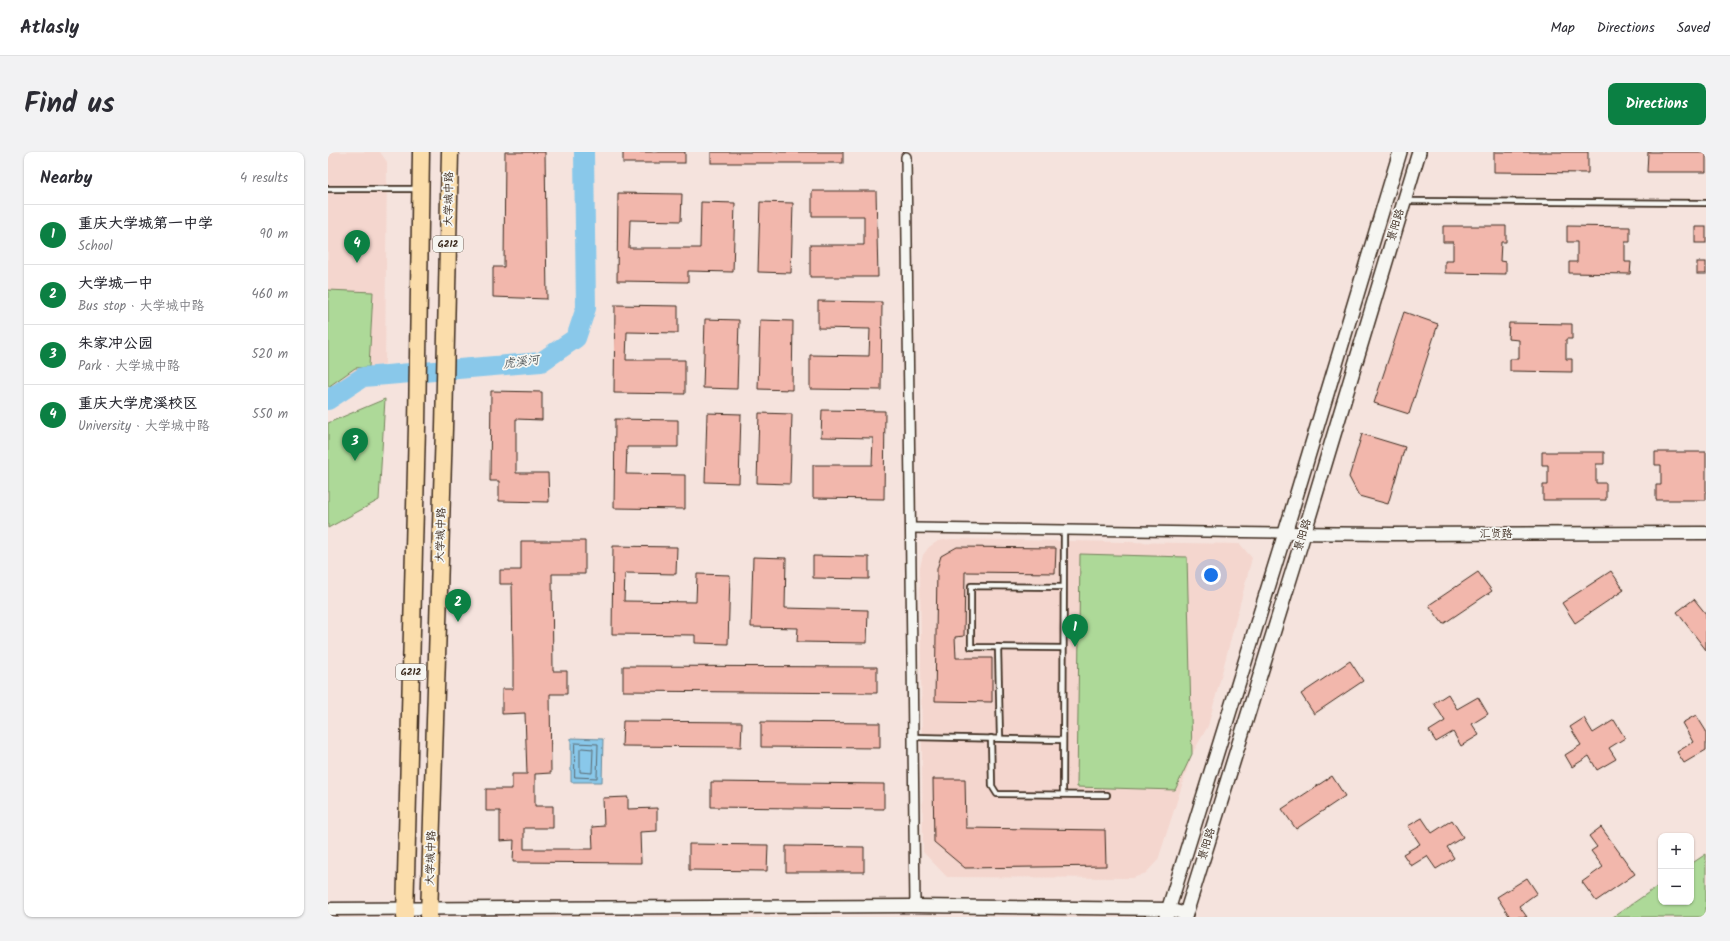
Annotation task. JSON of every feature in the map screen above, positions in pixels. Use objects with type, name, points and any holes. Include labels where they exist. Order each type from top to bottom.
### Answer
[{"type":"highway","name":"G212","points":[[405,913],[417,426],[421,152]]},
{"type":"highway","name":"大学城中路","points":[[429,912],[444,428],[450,152]]},
{"type":"main road","name":"景阳路","points":[[1167,913],[1286,533],[1400,152]]},
{"type":"main road","name":"景阳路","points":[[1186,916],[1304,534],[1419,152]]},
{"type":"street","points":[[906,157],[915,906]]},
{"type":"street","points":[[911,528],[1286,533]]},
{"type":"street","name":"汇贤路","points":[[1286,533],[1706,533]]},
{"type":"street","points":[[328,909],[405,913],[915,906],[1167,913],[1186,916]]},
{"type":"lane","points":[[328,189],[420,189]]},
{"type":"lane","points":[[1404,201],[1706,203]]},
{"type":"lane","points":[[1063,794],[1064,530]]},
{"type":"lane","points":[[1063,587],[971,586],[971,647],[1063,648]]},
{"type":"lane","points":[[998,647],[1000,738]]},
{"type":"lane","points":[[913,737],[1063,740]]},
{"type":"lane","points":[[991,738],[992,786],[997,794],[1107,795]]},
{"type":"shaded area","points":[[328,152],[380,152],[387,162],[385,364],[357,373],[328,392]]},
{"type":"shaded area","points":[[950,539],[1240,544],[1252,558],[1208,726],[1192,754],[1158,860],[1146,873],[1133,878],[947,877],[923,852],[920,567],[923,555],[929,547],[938,541]]},
{"type":"green space","points":[[328,290],[373,292],[369,367],[355,368],[328,387]]},
{"type":"green space","points":[[385,399],[379,500],[328,528],[328,423]]},
{"type":"green space","points":[[1080,554],[1187,557],[1192,754],[1175,790],[1077,787]]},
{"type":"green space","points":[[1706,854],[1706,917],[1613,917],[1658,886],[1658,905],[1694,905],[1694,862]]},
{"type":"water","points":[[571,738],[603,739],[602,782],[571,782]]},
{"type":"building","points":[[505,152],[545,152],[547,299],[493,297],[493,267],[504,267]]},
{"type":"building","points":[[623,152],[685,152],[685,163],[623,163]]},
{"type":"building","points":[[711,152],[843,152],[843,163],[711,163]]},
{"type":"building","points":[[1494,152],[1588,152],[1588,173],[1494,172]]},
{"type":"building","points":[[1648,152],[1706,152],[1706,172],[1647,172]]},
{"type":"building","points":[[812,191],[876,191],[878,277],[810,277],[810,245],[864,245],[864,216],[812,216]]},
{"type":"building","points":[[618,193],[682,194],[681,221],[630,220],[629,248],[700,248],[701,202],[735,203],[733,272],[688,271],[688,282],[617,281]]},
{"type":"building","points":[[760,202],[793,203],[791,273],[758,272]]},
{"type":"building","points":[[1443,226],[1506,226],[1506,242],[1501,242],[1500,261],[1506,262],[1506,274],[1445,273],[1445,261],[1453,261],[1453,242],[1443,242]]},
{"type":"building","points":[[1567,226],[1630,227],[1630,242],[1625,242],[1625,262],[1631,262],[1630,274],[1569,273],[1569,262],[1577,262],[1577,242],[1567,242]]},
{"type":"building","points":[[1695,227],[1706,227],[1706,243],[1695,243]]},
{"type":"building","points":[[1697,262],[1706,262],[1706,274],[1697,274]]},
{"type":"building","points":[[818,301],[882,302],[881,390],[810,389],[810,355],[869,356],[870,329],[818,328]]},
{"type":"building","points":[[615,305],[678,306],[678,333],[627,332],[626,360],[685,360],[685,394],[614,393]]},
{"type":"building","points":[[1404,312],[1438,324],[1409,414],[1374,403]]},
{"type":"building","points":[[705,319],[739,320],[737,389],[703,388]]},
{"type":"building","points":[[760,320],[793,321],[792,390],[758,389]]},
{"type":"building","points":[[1509,323],[1572,324],[1572,339],[1566,339],[1566,359],[1572,359],[1572,372],[1510,371],[1510,359],[1519,359],[1519,340],[1508,339]]},
{"type":"building","points":[[491,391],[542,392],[542,420],[516,419],[516,473],[548,473],[549,502],[499,501],[499,481],[490,481]]},
{"type":"building","points":[[822,410],[885,411],[884,499],[813,498],[813,465],[872,465],[873,438],[821,437]]},
{"type":"building","points":[[707,413],[741,414],[739,483],[705,482]]},
{"type":"building","points":[[759,413],[792,414],[790,484],[757,483]]},
{"type":"building","points":[[615,419],[678,420],[678,447],[627,447],[626,474],[685,475],[685,509],[614,508]]},
{"type":"building","points":[[1362,434],[1405,447],[1388,504],[1359,496],[1349,477]]},
{"type":"building","points":[[1542,452],[1604,452],[1604,464],[1596,464],[1596,483],[1606,483],[1606,500],[1543,500],[1543,485],[1548,485],[1548,465],[1542,465]]},
{"type":"building","points":[[1655,452],[1706,452],[1706,500],[1656,500],[1656,485],[1661,485],[1661,465],[1655,465]]},
{"type":"building","points":[[521,541],[585,541],[585,574],[552,574],[553,671],[567,671],[567,694],[550,694],[551,773],[535,774],[535,806],[553,806],[553,828],[524,828],[524,849],[593,849],[592,827],[604,826],[603,798],[628,797],[628,809],[657,808],[657,831],[640,832],[641,863],[513,862],[514,840],[500,841],[500,811],[486,811],[486,789],[512,789],[512,774],[527,774],[525,713],[502,714],[502,689],[513,689],[512,584],[500,584],[500,570],[521,570]]},
{"type":"building","points":[[613,546],[677,547],[676,574],[625,573],[624,601],[696,602],[697,574],[730,575],[728,644],[695,643],[695,635],[612,634]]},
{"type":"building","points":[[957,547],[1056,548],[1055,573],[965,572],[964,636],[955,637],[956,658],[992,658],[992,702],[935,701],[937,569],[941,556]]},
{"type":"building","points":[[813,556],[869,557],[869,579],[813,578]]},
{"type":"building","points":[[753,557],[786,558],[785,608],[868,610],[867,643],[797,642],[798,628],[751,627]]},
{"type":"building","points":[[1611,571],[1624,590],[1575,623],[1562,603]]},
{"type":"building","points":[[1478,572],[1492,591],[1443,624],[1429,605]]},
{"type":"building","points":[[1694,599],[1706,614],[1706,650],[1677,612]]},
{"type":"building","points":[[1350,661],[1363,681],[1314,714],[1301,694]]},
{"type":"building","points":[[623,666],[877,667],[877,693],[623,691]]},
{"type":"building","points":[[1448,694],[1457,709],[1478,697],[1488,714],[1472,724],[1479,735],[1461,746],[1453,732],[1436,742],[1429,731],[1445,721],[1434,703]]},
{"type":"building","points":[[1696,715],[1706,731],[1706,750],[1684,763],[1677,752],[1693,742],[1682,723]]},
{"type":"building","points":[[1584,718],[1593,733],[1614,720],[1625,738],[1609,748],[1616,759],[1597,770],[1589,756],[1572,767],[1565,755],[1581,745],[1570,727]]},
{"type":"building","points":[[623,721],[742,722],[741,747],[622,746]]},
{"type":"building","points":[[761,722],[880,723],[880,748],[761,747]]},
{"type":"building","points":[[1332,776],[1345,796],[1296,829],[1282,809]]},
{"type":"building","points":[[933,779],[965,779],[966,828],[1105,830],[1106,866],[965,868],[934,842]]},
{"type":"building","points":[[711,782],[884,784],[884,809],[711,807]]},
{"type":"building","points":[[1422,818],[1432,833],[1452,820],[1463,837],[1447,847],[1454,858],[1436,869],[1427,856],[1411,866],[1403,854],[1420,844],[1408,826]]},
{"type":"building","points":[[1601,827],[1635,874],[1596,901],[1582,882],[1603,867],[1591,851],[1597,847],[1589,836]]},
{"type":"building","points":[[689,844],[768,845],[767,871],[689,870]]},
{"type":"building","points":[[786,846],[864,847],[864,872],[786,872]]},
{"type":"building","points":[[1527,878],[1537,893],[1519,906],[1527,917],[1510,917],[1497,897]]},
{"type":"waterway","name":"虎溪河","points":[[328,400],[363,377],[541,362],[576,338],[586,308],[584,152]]},
{"type":"place","name":"重庆大学虎溪校区","points":[[357,263]]},
{"type":"place","name":"朱家冲公园","points":[[355,461]]},
{"type":"place","name":"大学城一中","points":[[458,622]]},
{"type":"place","name":"重庆大学城第一中学","points":[[1075,647]]}]
